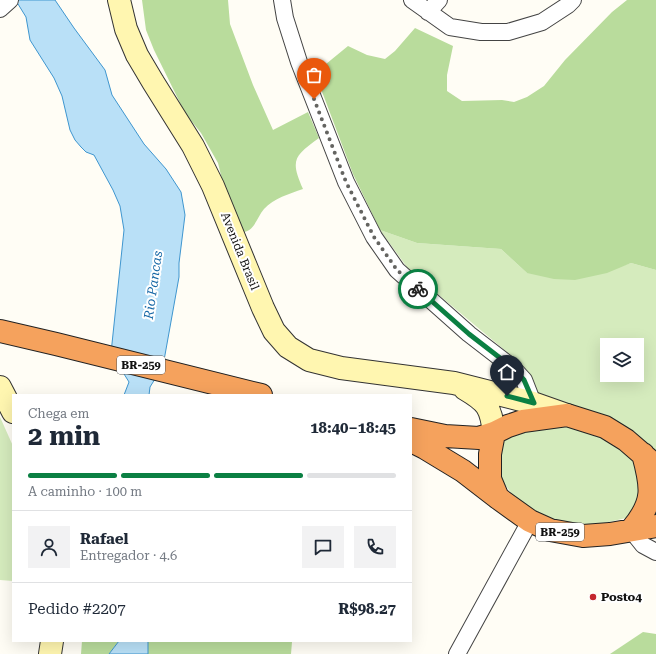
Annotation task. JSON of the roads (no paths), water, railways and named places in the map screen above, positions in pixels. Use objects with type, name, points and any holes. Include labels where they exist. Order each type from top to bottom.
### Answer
[{"type":"highway","name":"BR-259","points":[[1,333],[56,344],[257,394]]},
{"type":"highway","points":[[412,428],[445,436],[479,438],[523,421],[567,415],[605,427],[626,440],[649,460],[650,493],[647,507],[640,520],[631,530]]},
{"type":"highway","points":[[494,433],[490,454],[490,479],[498,498]]},
{"type":"highway","name":"BR-259","points":[[412,442],[464,471],[530,521],[550,530],[583,536],[610,534],[656,526]]},
{"type":"main road","name":"Avenida Brasil","points":[[118,0],[126,29],[137,55],[193,146],[213,186],[263,308],[274,331],[288,347],[309,360],[341,368],[454,383],[534,403],[567,415]]},
{"type":"main road","name":"Avenida Brasil","points":[[454,383],[481,398],[488,407],[492,418],[494,433]]},
{"type":"main road","points":[[0,387],[12,410]]},
{"type":"main road","points":[[50,654],[52,642]]},
{"type":"street","points":[[0,9],[10,0]]},
{"type":"street","points":[[282,0],[285,18],[299,62],[346,182],[374,237],[397,270],[469,334],[513,368],[524,380],[534,403]]},
{"type":"street","points":[[412,0],[450,27],[481,32],[508,32],[542,22],[573,0]]},
{"type":"street","points":[[428,12],[439,0]]},
{"type":"street","points":[[456,654],[530,521]]},
{"type":"street","points":[[631,530],[643,545],[656,552]]},
{"type":"water","name":"Rio Pancas","points":[[0,0],[55,0],[105,70],[112,95],[144,144],[166,169],[181,192],[185,215],[179,263],[179,277],[163,366],[150,387],[149,394],[124,394],[129,382],[111,353],[124,230],[120,206],[94,155],[86,152],[75,140],[70,130],[62,96],[54,78],[30,40],[26,17],[18,4]]},
{"type":"water","points":[[118,642],[148,642],[148,654],[109,654]]},
{"type":"place","name":"Posto4","points":[[593,597]]}]
